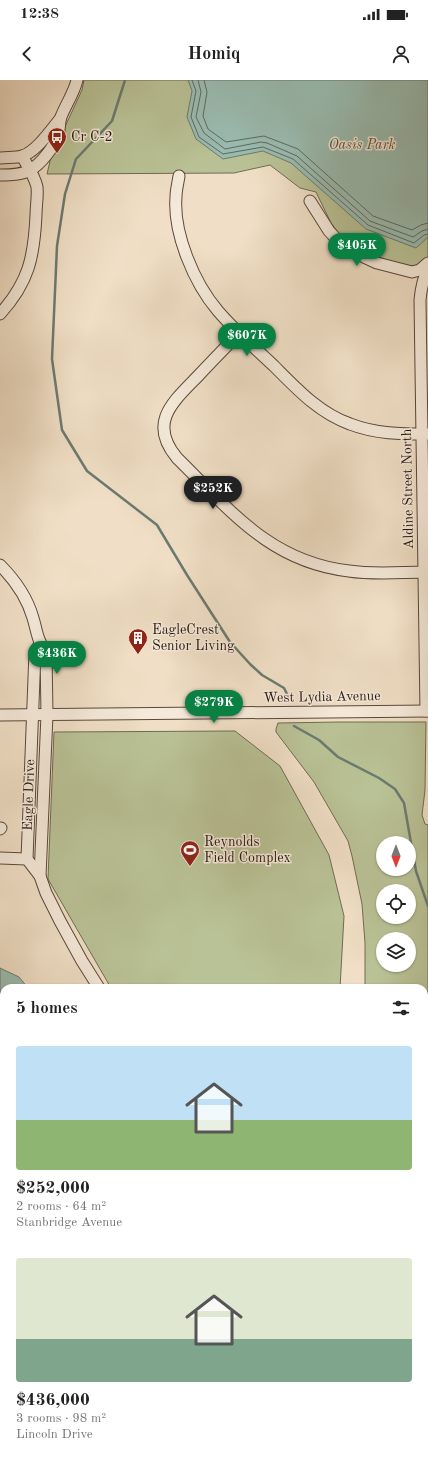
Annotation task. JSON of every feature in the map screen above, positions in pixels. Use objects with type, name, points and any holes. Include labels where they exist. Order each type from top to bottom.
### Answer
[{"type":"street","points":[[0,158],[22,156],[32,151],[60,118],[75,86],[76,80]]},
{"type":"street","points":[[0,175],[12,175],[30,171],[43,159],[52,147],[58,134],[60,118]]},
{"type":"street","points":[[0,314],[18,291],[26,276],[34,244],[37,187],[22,156]]},
{"type":"street","points":[[180,176],[176,197],[176,210],[179,232],[185,254],[204,293],[218,310],[302,393],[318,407],[333,416],[350,424],[384,433],[425,434]]},
{"type":"street","points":[[310,201],[328,231],[339,242],[364,257],[412,272],[420,270],[428,263]]},
{"type":"street","points":[[396,268],[411,277],[418,290],[420,300]]},
{"type":"street","name":"Aldine Street North","points":[[427,711],[425,434],[420,300],[424,277],[428,268]]},
{"type":"street","points":[[240,333],[171,404],[164,421],[166,441],[170,450],[253,531],[274,546],[293,556],[310,563],[350,572],[426,572]]},
{"type":"street","name":"Eagle Drive","points":[[0,565],[20,588],[27,603],[40,644],[46,652],[46,715],[40,876]]},
{"type":"street","name":"Eagle Drive","points":[[40,644],[35,652],[27,859],[40,876],[46,893],[60,921],[96,984]]},
{"type":"street","name":"West Lydia Avenue","points":[[0,715],[427,711]]},
{"type":"street","points":[[0,858],[27,859]]},
{"type":"green space","name":"Oasis Park","points":[[84,80],[428,80],[428,259],[424,264],[410,268],[364,252],[342,237],[331,223],[316,192],[300,188],[270,165],[234,173],[47,174],[51,157],[82,90]]},
{"type":"green space","points":[[426,722],[425,790],[422,815],[425,824],[428,825],[428,984],[365,984],[365,943],[362,904],[348,841],[314,782],[276,732],[278,723]]},
{"type":"green space","name":"Reynolds Field Complex","points":[[235,731],[280,766],[329,855],[344,916],[340,984],[109,984],[48,879],[54,732]]},
{"type":"water","name":"Oasis Park","points":[[188,80],[428,80],[428,237],[416,248],[366,229],[291,163],[263,151],[223,159],[196,139],[187,117],[192,91]]},
{"type":"water","points":[[0,968],[19,977],[25,984],[0,984]]},
{"type":"waterway","points":[[125,80],[112,121],[76,159],[65,194],[57,246],[52,359],[62,430],[87,471],[157,525],[230,642],[262,675],[284,688],[288,696]]},
{"type":"waterway","points":[[294,726],[319,740],[338,757],[379,778],[395,789],[404,803],[416,871],[428,906]]},
{"type":"place","name":"Cr C-2","points":[[57,154]]},
{"type":"place","name":"EagleCrest Senior Living","points":[[138,655]]},
{"type":"place","name":"Reynolds Field Complex","points":[[190,867]]}]
